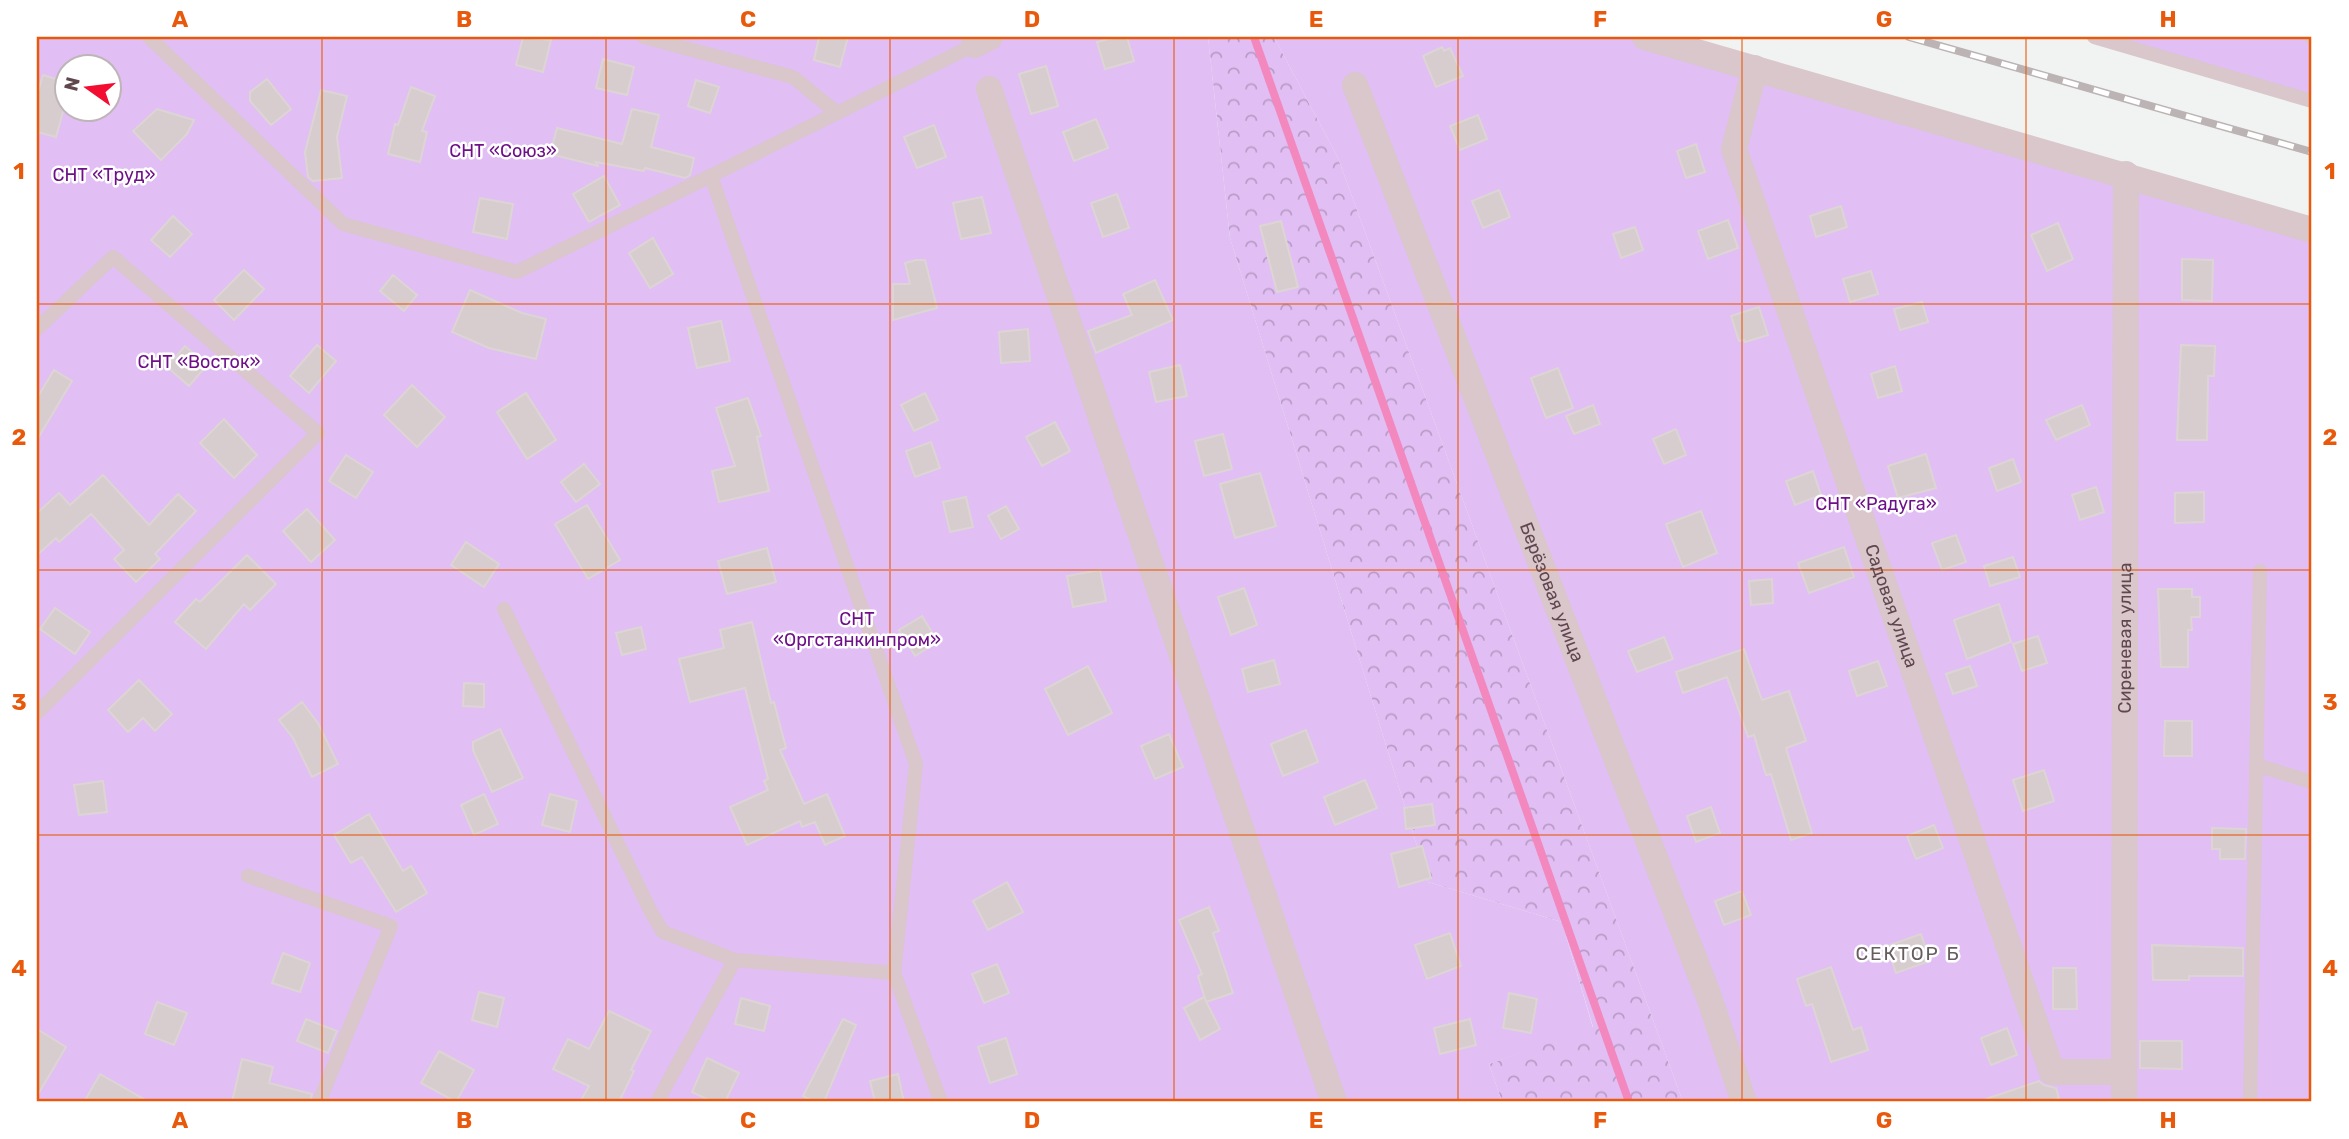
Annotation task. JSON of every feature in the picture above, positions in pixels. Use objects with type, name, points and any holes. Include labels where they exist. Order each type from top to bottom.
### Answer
[{"type":"street","points":[[1645,37],[2312,230]]},
{"type":"street","name":"Садовая улица","points":[[1755,68],[1734,149],[2052,1072],[2124,1072]]},
{"type":"street","name":"Берёзовая улица","points":[[1355,85],[1699,971],[1744,1102]]},
{"type":"street","points":[[989,89],[1334,1102]]},
{"type":"street","name":"Сиреневая улица","points":[[2124,1102],[2126,174]]},
{"type":"lane","points":[[149,37],[343,224],[517,272],[982,41]]},
{"type":"lane","points":[[644,37],[793,77],[837,113]]},
{"type":"lane","points":[[2094,37],[2312,101]]},
{"type":"lane","points":[[711,176],[916,764],[894,974],[941,1102]]},
{"type":"lane","points":[[37,329],[113,257],[318,433],[37,712]]},
{"type":"lane","points":[[2250,1102],[2260,571]]},
{"type":"lane","points":[[504,609],[663,932],[734,960],[894,974]]},
{"type":"lane","points":[[2256,765],[2312,782]]},
{"type":"lane","points":[[248,876],[391,926],[319,1102]]},
{"type":"lane","points":[[657,1102],[734,960]]},
{"type":"green space","name":"СНТ «Оргстанкинпром»","points":[[37,37],[1208,37],[1230,238],[1428,882],[1562,922],[1593,1028],[1489,1064],[1502,1102],[37,1102]]},
{"type":"green space","points":[[1208,37],[1274,37],[1338,158],[1683,1102],[1502,1102],[1489,1064],[1593,1027],[1562,922],[1428,882],[1230,238]]},
{"type":"green space","name":"СНТ «Радуга»","points":[[1274,37],[1645,37],[2312,230],[2312,1102],[1683,1102],[1338,158]]},
{"type":"green space","points":[[2089,37],[2312,37],[2312,102]]},
{"type":"building","points":[[523,37],[551,40],[543,72],[516,65]]},
{"type":"building","points":[[819,37],[848,37],[840,67],[814,60]]},
{"type":"building","points":[[1127,37],[1134,61],[1105,69],[1097,42]]},
{"type":"building","points":[[1442,47],[1444,51],[1450,48],[1463,76],[1436,87],[1423,56]]},
{"type":"building","points":[[603,59],[634,67],[627,95],[596,88]]},
{"type":"building","points":[[1046,66],[1058,106],[1031,114],[1019,74]]},
{"type":"building","points":[[43,75],[52,78],[52,122],[60,122],[56,137],[37,132],[37,95]]},
{"type":"building","points":[[267,79],[291,109],[271,125],[250,101],[250,92]]},
{"type":"building","points":[[696,80],[719,87],[710,113],[688,106]]},
{"type":"building","points":[[411,87],[435,96],[422,131],[427,132],[420,162],[388,154],[395,124],[398,125]]},
{"type":"building","points":[[321,90],[347,96],[337,137],[342,178],[313,181],[308,177],[305,152]]},
{"type":"building","points":[[157,109],[194,120],[187,134],[161,160],[133,131]]},
{"type":"building","points":[[632,109],[659,115],[651,147],[694,158],[690,175],[685,178],[645,168],[644,171],[596,162],[598,166],[550,154],[557,128],[622,144]]},
{"type":"building","points":[[1478,115],[1487,139],[1460,150],[1450,126]]},
{"type":"building","points":[[1096,119],[1108,148],[1074,161],[1063,132]]},
{"type":"building","points":[[934,125],[946,157],[917,168],[904,137]]},
{"type":"building","points":[[1696,144],[1705,172],[1686,178],[1677,151]]},
{"type":"building","points":[[604,176],[620,205],[589,222],[573,194]]},
{"type":"building","points":[[1499,190],[1510,217],[1483,228],[1472,201]]},
{"type":"building","points":[[1117,194],[1129,228],[1103,237],[1091,203]]},
{"type":"building","points":[[982,197],[991,233],[961,239],[953,203]]},
{"type":"building","points":[[480,198],[513,204],[507,239],[473,232]]},
{"type":"building","points":[[1841,206],[1847,227],[1816,237],[1810,216]]},
{"type":"building","points":[[173,216],[192,234],[170,257],[151,240]]},
{"type":"building","points":[[1728,220],[1738,248],[1708,259],[1698,231]]},
{"type":"building","points":[[1281,221],[1298,287],[1277,292],[1260,226]]},
{"type":"building","points":[[2058,223],[2073,259],[2047,271],[2031,235]]},
{"type":"building","points":[[1635,227],[1643,250],[1621,258],[1613,234]]},
{"type":"building","points":[[653,238],[673,274],[650,288],[629,253]]},
{"type":"building","points":[[2182,259],[2213,260],[2212,301],[2182,300]]},
{"type":"building","points":[[925,260],[937,308],[893,320],[893,284],[910,284],[905,263]]},
{"type":"building","points":[[244,270],[264,289],[234,320],[214,300]]},
{"type":"building","points":[[1871,271],[1878,294],[1850,302],[1843,279]]},
{"type":"building","points":[[393,275],[417,295],[404,311],[380,291]]},
{"type":"building","points":[[1155,280],[1173,320],[1096,353],[1088,331],[1132,315],[1123,294]]},
{"type":"building","points":[[470,290],[522,313],[546,319],[536,359],[489,348],[452,332]]},
{"type":"building","points":[[1922,302],[1928,322],[1900,330],[1894,309]]},
{"type":"building","points":[[1759,307],[1768,335],[1745,342],[1739,341],[1731,316]]},
{"type":"building","points":[[721,321],[730,361],[697,368],[688,328]]},
{"type":"building","points":[[1028,329],[1030,361],[1001,363],[999,332]]},
{"type":"building","points":[[317,345],[336,361],[309,393],[290,376]]},
{"type":"building","points":[[2181,345],[2215,346],[2214,376],[2208,376],[2207,440],[2177,440]]},
{"type":"building","points":[[185,346],[207,365],[189,386],[167,367]]},
{"type":"building","points":[[1180,365],[1187,396],[1156,402],[1149,372]]},
{"type":"building","points":[[1895,366],[1902,391],[1878,398],[1871,374]]},
{"type":"building","points":[[1558,368],[1573,408],[1546,418],[1531,378]]},
{"type":"building","points":[[54,370],[72,381],[37,440],[37,398]]},
{"type":"building","points":[[412,385],[445,417],[417,447],[384,415]]},
{"type":"building","points":[[526,393],[556,440],[527,459],[497,412]]},
{"type":"building","points":[[925,393],[938,420],[914,431],[901,405]]},
{"type":"building","points":[[748,398],[761,436],[757,437],[769,491],[719,502],[712,471],[735,466],[716,408]]},
{"type":"building","points":[[1593,405],[1600,424],[1574,434],[1566,416]]},
{"type":"building","points":[[2082,405],[2090,425],[2056,440],[2046,420]]},
{"type":"building","points":[[224,419],[257,455],[234,478],[200,443]]},
{"type":"building","points":[[1055,422],[1070,451],[1042,466],[1026,437]]},
{"type":"building","points":[[1676,429],[1686,455],[1664,464],[1653,439]]},
{"type":"building","points":[[1223,434],[1232,469],[1204,476],[1195,441]]},
{"type":"building","points":[[931,442],[940,468],[915,477],[906,451]]},
{"type":"building","points":[[1926,454],[1936,488],[1898,498],[1888,466]]},
{"type":"building","points":[[346,455],[373,472],[356,498],[329,481]]},
{"type":"building","points":[[2013,459],[2021,482],[1997,491],[1989,468]]},
{"type":"building","points":[[584,464],[600,484],[576,502],[561,482]]},
{"type":"building","points":[[1813,471],[1821,495],[1795,505],[1786,481]]},
{"type":"building","points":[[1260,473],[1276,526],[1235,538],[1220,484]]},
{"type":"building","points":[[103,475],[149,525],[178,494],[196,511],[155,554],[160,559],[136,582],[114,559],[124,550],[91,514],[59,542],[56,538],[37,555],[37,513],[59,493],[70,505]]},
{"type":"building","points":[[2096,487],[2104,512],[2080,520],[2072,495]]},
{"type":"building","points":[[2204,492],[2204,522],[2175,523],[2175,493]]},
{"type":"building","points":[[966,497],[973,527],[950,532],[943,502]]},
{"type":"building","points":[[587,505],[620,560],[588,579],[555,524]]},
{"type":"building","points":[[1006,506],[1019,529],[1001,539],[988,516]]},
{"type":"building","points":[[307,509],[335,540],[311,562],[283,531]]},
{"type":"building","points":[[1701,511],[1717,553],[1683,567],[1666,524]]},
{"type":"building","points":[[1956,535],[1966,562],[1942,570],[1932,543]]},
{"type":"building","points":[[466,542],[499,564],[484,587],[451,565]]},
{"type":"building","points":[[1844,547],[1854,577],[1809,593],[1798,563]]},
{"type":"building","points":[[767,548],[776,582],[727,594],[718,561]]},
{"type":"building","points":[[247,555],[276,584],[250,610],[244,604],[206,649],[175,622],[196,599],[200,602]]},
{"type":"building","points":[[2013,557],[2020,577],[1990,586],[1984,566]]},
{"type":"building","points":[[1100,570],[1106,601],[1073,607],[1067,576]]},
{"type":"building","points":[[1772,579],[1773,603],[1751,605],[1749,581]]},
{"type":"building","points":[[1244,588],[1257,625],[1231,635],[1218,597]]},
{"type":"building","points":[[2158,589],[2192,589],[2192,597],[2200,597],[2200,617],[2191,617],[2192,630],[2188,630],[2188,667],[2161,667]]},
{"type":"building","points":[[1999,604],[2011,642],[1967,659],[1954,620]]},
{"type":"building","points":[[55,608],[90,632],[75,654],[40,629]]},
{"type":"building","points":[[922,616],[938,642],[915,656],[899,630]]},
{"type":"building","points":[[752,622],[771,703],[774,702],[786,748],[780,750],[804,804],[827,794],[845,836],[825,845],[815,822],[802,827],[800,821],[747,845],[730,807],[768,790],[764,781],[768,779],[745,688],[690,702],[679,659],[724,648],[720,630]]},
{"type":"building","points":[[641,627],[646,649],[622,655],[616,633]]},
{"type":"building","points":[[2038,636],[2047,663],[2022,671],[2013,644]]},
{"type":"building","points":[[1664,637],[1673,659],[1637,672],[1628,651]]},
{"type":"building","points":[[1744,649],[1762,700],[1789,691],[1806,741],[1786,748],[1812,833],[1791,840],[1771,774],[1766,775],[1754,735],[1748,737],[1727,677],[1683,693],[1676,672]]},
{"type":"building","points":[[1274,660],[1280,684],[1248,692],[1242,669]]},
{"type":"building","points":[[1878,661],[1887,686],[1857,696],[1849,671]]},
{"type":"building","points":[[1088,666],[1112,713],[1068,735],[1045,689]]},
{"type":"building","points":[[1970,666],[1977,686],[1953,694],[1946,674]]},
{"type":"building","points":[[139,680],[172,714],[155,731],[143,718],[128,732],[108,710]]},
{"type":"building","points":[[464,683],[484,684],[484,707],[463,706]]},
{"type":"building","points":[[302,702],[318,723],[338,764],[312,777],[293,738],[279,720]]},
{"type":"building","points":[[2165,721],[2192,721],[2192,756],[2164,756]]},
{"type":"building","points":[[500,729],[523,778],[492,792],[473,750],[473,742]]},
{"type":"building","points":[[1306,730],[1318,762],[1283,776],[1271,744]]},
{"type":"building","points":[[1169,734],[1183,767],[1155,779],[1141,746]]},
{"type":"building","points":[[2044,770],[2054,801],[2023,811],[2013,780]]},
{"type":"building","points":[[1365,780],[1377,808],[1335,825],[1324,797]]},
{"type":"building","points":[[103,781],[107,812],[79,815],[74,785]]},
{"type":"building","points":[[484,794],[498,824],[474,835],[461,805]]},
{"type":"building","points":[[550,794],[577,801],[570,832],[542,825]]},
{"type":"building","points":[[1432,804],[1435,825],[1406,829],[1404,808]]},
{"type":"building","points":[[1711,807],[1720,833],[1696,842],[1687,816]]},
{"type":"building","points":[[369,814],[403,871],[411,866],[427,893],[396,912],[362,857],[351,863],[334,835]]},
{"type":"building","points":[[1934,825],[1943,848],[1916,859],[1907,836]]},
{"type":"building","points":[[2212,828],[2246,829],[2245,859],[2220,859],[2220,849],[2212,849]]},
{"type":"building","points":[[1422,846],[1431,878],[1399,887],[1391,854]]},
{"type":"building","points":[[1007,882],[1023,912],[988,930],[973,901]]},
{"type":"building","points":[[1742,891],[1751,915],[1724,925],[1715,901]]},
{"type":"building","points":[[1209,907],[1219,931],[1213,933],[1233,993],[1206,1002],[1198,976],[1202,974],[1179,920]]},
{"type":"building","points":[[1450,933],[1461,966],[1427,979],[1415,945]]},
{"type":"building","points":[[1921,934],[1930,961],[1896,973],[1887,946]]},
{"type":"building","points":[[2152,945],[2243,948],[2243,976],[2189,976],[2189,980],[2153,980]]},
{"type":"building","points":[[283,953],[310,963],[300,992],[272,983]]},
{"type":"building","points":[[997,964],[1009,993],[984,1003],[972,974]]},
{"type":"building","points":[[1831,967],[1853,1030],[1861,1027],[1868,1050],[1831,1062],[1812,1004],[1806,1006],[1797,979]]},
{"type":"building","points":[[2053,968],[2076,968],[2077,1009],[2053,1009]]},
{"type":"building","points":[[479,992],[504,998],[497,1027],[472,1020]]},
{"type":"building","points":[[1509,993],[1537,999],[1531,1033],[1503,1028]]},
{"type":"building","points":[[1204,997],[1220,1029],[1200,1040],[1184,1008]]},
{"type":"building","points":[[741,998],[770,1006],[764,1031],[735,1024]]},
{"type":"building","points":[[157,1002],[187,1013],[174,1045],[145,1034]]},
{"type":"building","points":[[609,1011],[651,1031],[631,1070],[634,1071],[619,1102],[580,1102],[589,1086],[553,1069],[568,1039],[589,1049]]},
{"type":"building","points":[[306,1019],[337,1031],[328,1053],[297,1041]]},
{"type":"building","points":[[843,1019],[856,1025],[824,1102],[814,1102],[803,1096]]},
{"type":"building","points":[[1470,1019],[1476,1045],[1440,1054],[1434,1028]]},
{"type":"building","points":[[2007,1028],[2017,1055],[1991,1065],[1981,1038]]},
{"type":"building","points":[[37,1029],[66,1047],[37,1096]]},
{"type":"building","points":[[1006,1038],[1017,1074],[990,1083],[978,1047]]},
{"type":"building","points":[[2140,1041],[2182,1041],[2182,1069],[2140,1068]]},
{"type":"building","points":[[439,1051],[474,1070],[456,1102],[421,1083]]},
{"type":"building","points":[[707,1058],[739,1073],[725,1102],[713,1102],[692,1092]]},
{"type":"building","points":[[242,1059],[273,1067],[269,1083],[312,1094],[310,1102],[232,1102]]},
{"type":"building","points":[[100,1074],[149,1102],[84,1102]]},
{"type":"building","points":[[898,1074],[904,1102],[875,1102],[870,1081]]},
{"type":"building","points":[[2039,1081],[2056,1088],[2059,1098],[2048,1102],[1987,1102],[1986,1099]]},
{"type":"waterway","points":[[1254,37],[1629,1102]]},
{"type":"railway","points":[[1909,37],[2312,152]]},
{"type":"district","name":"СЕКТОР Б","points":[[1908,953]]},
{"type":"park label","name":"СНТ «Союз»","points":[[503,151]]},
{"type":"park label","name":"СНТ «Труд»","points":[[104,175]]},
{"type":"park label","name":"СНТ «Восток»","points":[[199,362]]}]
